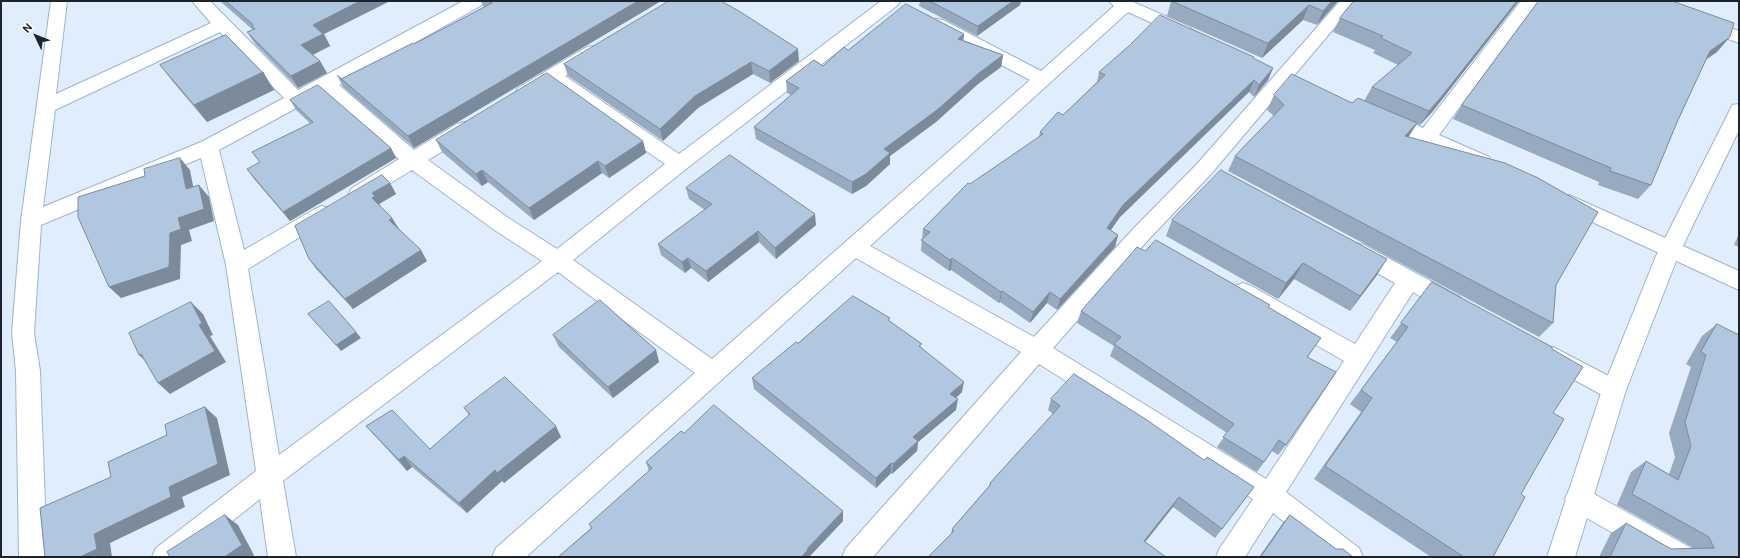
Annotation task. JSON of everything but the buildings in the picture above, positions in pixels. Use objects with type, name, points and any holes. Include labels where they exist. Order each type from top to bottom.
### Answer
[{"type":"street","points":[[32,557],[28,371],[23,333],[31,221],[47,106],[58,1]]},
{"type":"street","points":[[200,1],[296,98]]},
{"type":"street","points":[[31,221],[208,147],[296,98],[326,84],[450,6],[476,1]]},
{"type":"street","points":[[856,557],[1037,350],[1141,234],[1204,169],[1349,1]]},
{"type":"street","points":[[1428,137],[1530,1]]},
{"type":"street","points":[[506,557],[1042,79],[1122,3],[1198,37]]},
{"type":"street","points":[[166,557],[270,476],[558,260],[679,164],[904,7],[1042,79]]},
{"type":"street","points":[[1688,18],[1739,37]]},
{"type":"street","points":[[47,106],[223,24]]},
{"type":"street","points":[[512,100],[605,44]]},
{"type":"street","points":[[552,76],[679,164]]},
{"type":"street","points":[[326,84],[412,160],[500,223],[558,260],[713,373]]},
{"type":"street","points":[[1561,557],[1578,498],[1614,390],[1671,250],[1734,134],[1739,110]]},
{"type":"street","points":[[1370,112],[1499,170]]},
{"type":"street","points":[[237,265],[479,120]]},
{"type":"street","points":[[208,147],[237,265],[282,557]]},
{"type":"street","points":[[1204,169],[1224,180]]},
{"type":"street","points":[[1556,197],[1739,281]]},
{"type":"street","points":[[1141,234],[1161,246]]},
{"type":"street","points":[[1340,243],[1470,313]]},
{"type":"street","points":[[854,247],[1037,350],[1270,495],[1349,557]]},
{"type":"street","points":[[1222,280],[1357,357]]},
{"type":"street","points":[[1230,557],[1357,357],[1408,280]]},
{"type":"street","points":[[1532,346],[1614,390]]},
{"type":"street","points":[[1578,498],[1681,557]]}]
